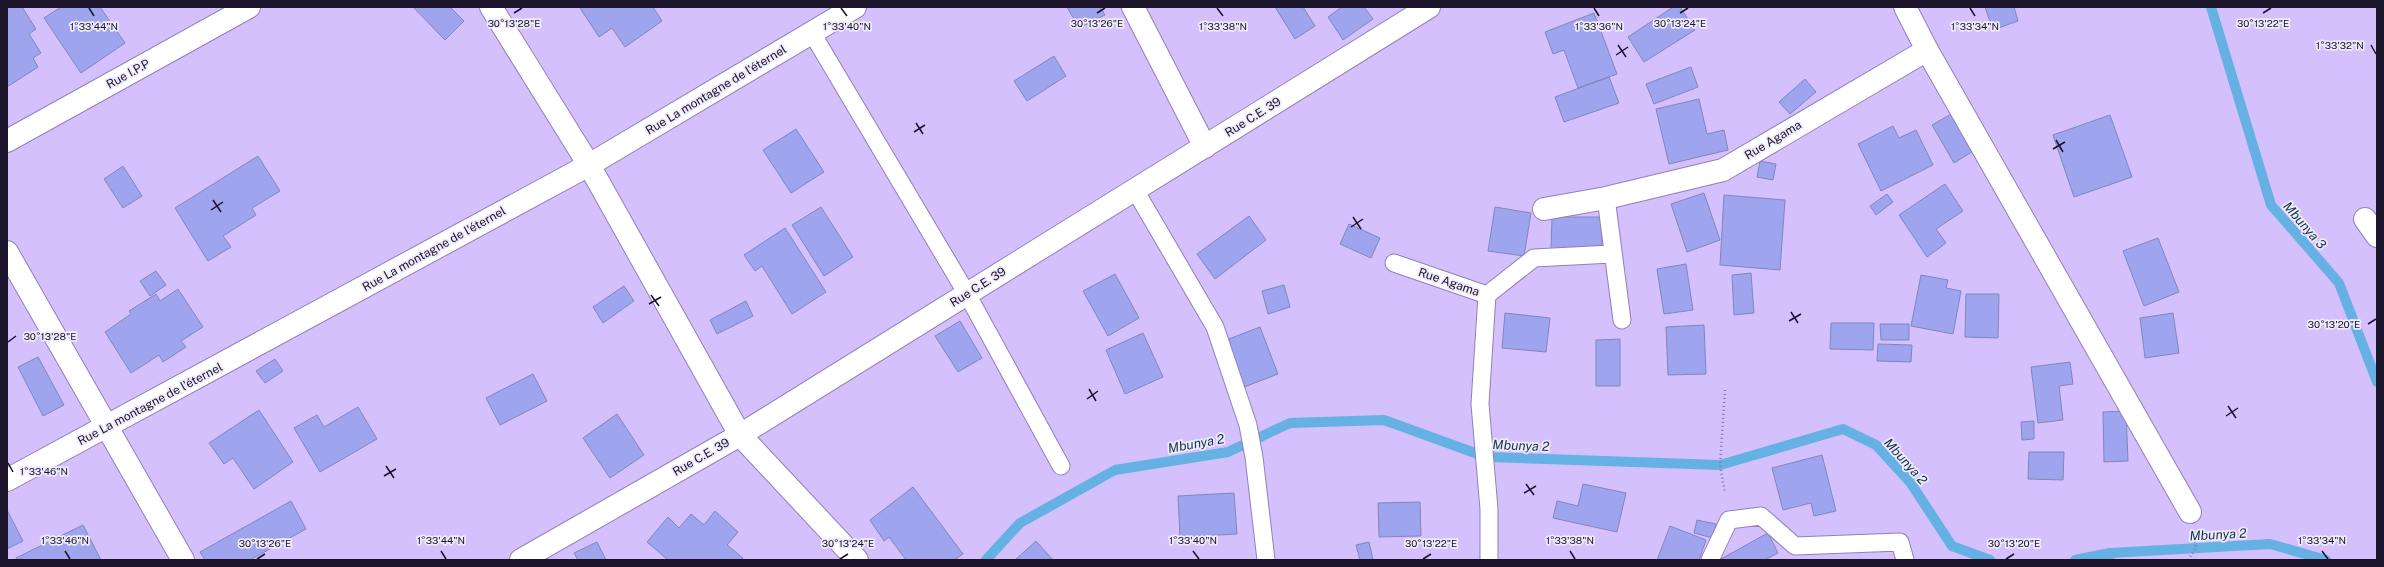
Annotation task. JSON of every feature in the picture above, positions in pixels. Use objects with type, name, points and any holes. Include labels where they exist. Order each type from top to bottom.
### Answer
[{"type":"street","name":"Rue I.P.P","points":[[7,142],[249,7]]},
{"type":"street","points":[[491,7],[590,165],[740,435],[857,560]]},
{"type":"street","name":"Rue La montagne de l'éternel","points":[[7,480],[590,165],[855,7]]},
{"type":"street","points":[[1133,7],[1204,147]]},
{"type":"street","name":"Rue C.E. 39","points":[[521,560],[740,435],[1429,7]]},
{"type":"street","points":[[1905,7],[1927,50],[2190,512]]},
{"type":"street","name":"Rue Agama","points":[[1544,209],[1606,198],[1723,170],[1927,50]]},
{"type":"street","points":[[7,252],[108,426],[183,560]]},
{"type":"lane","points":[[812,33],[967,294],[1061,466]]},
{"type":"lane","points":[[1135,190],[1215,327],[1248,425],[1254,457],[1266,560]]},
{"type":"lane","points":[[1606,198],[1612,254],[1622,320]]},
{"type":"lane","name":"Rue Agama","points":[[1394,263],[1487,295],[1534,258],[1612,254]]},
{"type":"lane","points":[[1487,295],[1480,404],[1490,509],[1489,560]]},
{"type":"lane","points":[[1710,560],[1729,520],[1761,516],[1795,546],[1900,542],[1905,560]]},
{"type":"path","points":[[1725,390],[1720,465],[1729,520]]},
{"type":"building","points":[[7,7],[22,7],[36,29],[29,34],[41,53],[33,58],[38,67],[7,87]]},
{"type":"building","points":[[61,7],[100,7],[125,43],[81,73],[44,18]]},
{"type":"building","points":[[413,7],[450,7],[464,21],[445,40]]},
{"type":"building","points":[[653,7],[662,21],[625,47],[612,28],[599,37],[580,8]]},
{"type":"building","points":[[1067,7],[1100,7],[1105,15],[1079,28]]},
{"type":"building","points":[[1275,7],[1303,7],[1315,26],[1295,39]]},
{"type":"building","points":[[1342,7],[1364,7],[1373,19],[1343,40],[1328,17]]},
{"type":"building","points":[[1673,7],[1680,7],[1695,30],[1644,62],[1628,37]]},
{"type":"building","points":[[1985,7],[2014,7],[2018,21],[1993,30]]},
{"type":"building","points":[[1594,13],[1617,74],[1578,88],[1564,50],[1553,54],[1545,32]]},
{"type":"building","points":[[1054,56],[1066,76],[1027,101],[1014,81]]},
{"type":"building","points":[[1691,67],[1698,87],[1654,104],[1646,84]]},
{"type":"building","points":[[1609,77],[1619,103],[1564,122],[1555,97]]},
{"type":"building","points":[[1805,79],[1816,92],[1790,114],[1779,102]]},
{"type":"building","points":[[1699,99],[1707,134],[1724,130],[1728,150],[1669,164],[1656,109]]},
{"type":"building","points":[[1953,113],[1975,150],[1954,163],[1932,125]]},
{"type":"building","points":[[2110,115],[2132,177],[2074,197],[2053,135]]},
{"type":"building","points":[[1893,126],[1899,138],[1916,130],[1933,165],[1881,191],[1858,144]]},
{"type":"building","points":[[796,129],[824,172],[791,193],[763,150]]},
{"type":"building","points":[[258,156],[280,191],[252,208],[256,215],[223,236],[231,247],[208,261],[175,208]]},
{"type":"building","points":[[1760,161],[1776,164],[1773,180],[1757,177]]},
{"type":"building","points":[[123,166],[142,196],[123,208],[104,179]]},
{"type":"building","points":[[1945,184],[1963,211],[1936,229],[1946,243],[1927,257],[1899,215]]},
{"type":"building","points":[[1704,193],[1720,240],[1687,252],[1671,204]]},
{"type":"building","points":[[1887,194],[1893,202],[1876,215],[1870,206]]},
{"type":"building","points":[[1724,195],[1785,200],[1780,270],[1720,265]]},
{"type":"building","points":[[821,207],[853,257],[824,276],[792,225]]},
{"type":"building","points":[[1495,207],[1531,213],[1524,256],[1488,251]]},
{"type":"building","points":[[1249,216],[1266,240],[1215,279],[1197,254]]},
{"type":"building","points":[[1552,217],[1602,217],[1602,250],[1551,250]]},
{"type":"building","points":[[1349,224],[1380,238],[1371,258],[1340,244]]},
{"type":"building","points":[[785,228],[826,292],[792,314],[762,266],[755,271],[744,255]]},
{"type":"building","points":[[2158,238],[2179,292],[2144,306],[2123,251]]},
{"type":"building","points":[[1686,264],[1693,310],[1664,314],[1657,269]]},
{"type":"building","points":[[156,271],[166,285],[150,296],[140,281]]},
{"type":"building","points":[[1751,273],[1754,313],[1734,315],[1732,275]]},
{"type":"building","points":[[1115,274],[1139,318],[1108,336],[1083,291]]},
{"type":"building","points":[[1921,275],[1948,280],[1946,288],[1961,291],[1953,334],[1911,326]]},
{"type":"building","points":[[1284,285],[1290,307],[1268,314],[1262,291]]},
{"type":"building","points":[[624,286],[634,301],[603,323],[593,307]]},
{"type":"building","points":[[178,289],[203,327],[181,341],[186,347],[163,362],[159,355],[131,373],[105,332],[131,314],[129,311],[156,294],[160,301]]},
{"type":"building","points":[[1966,294],[1999,294],[1998,338],[1965,337]]},
{"type":"building","points":[[746,301],[753,316],[717,334],[710,320]]},
{"type":"building","points":[[1505,313],[1550,318],[1546,352],[1502,348]]},
{"type":"building","points":[[2173,313],[2179,353],[2145,358],[2140,318]]},
{"type":"building","points":[[960,321],[982,358],[958,372],[935,336]]},
{"type":"building","points":[[1831,323],[1874,323],[1873,350],[1830,349]]},
{"type":"building","points":[[1880,324],[1909,324],[1909,340],[1881,340]]},
{"type":"building","points":[[1704,325],[1706,374],[1668,375],[1666,327]]},
{"type":"building","points":[[1260,327],[1278,374],[1239,389],[1221,342]]},
{"type":"building","points":[[1143,333],[1163,377],[1125,394],[1106,350]]},
{"type":"building","points":[[1620,339],[1620,386],[1596,386],[1596,340]]},
{"type":"building","points":[[1878,344],[1912,345],[1911,362],[1877,361]]},
{"type":"building","points":[[38,357],[64,405],[43,416],[18,367]]},
{"type":"building","points":[[275,359],[283,371],[265,383],[256,371]]},
{"type":"building","points":[[2070,362],[2073,384],[2059,386],[2063,420],[2038,423],[2031,367]]},
{"type":"building","points":[[533,374],[547,401],[500,425],[486,398]]},
{"type":"building","points":[[358,407],[377,439],[320,472],[294,428],[317,415],[324,427]]},
{"type":"building","points":[[259,410],[293,462],[254,489],[233,458],[224,464],[209,443]]},
{"type":"building","points":[[2126,411],[2128,461],[2104,462],[2103,412]]},
{"type":"building","points":[[617,414],[644,455],[610,478],[583,438]]},
{"type":"building","points":[[2034,421],[2034,439],[2022,440],[2021,422]]},
{"type":"building","points":[[2029,452],[2064,452],[2063,480],[2028,479]]},
{"type":"building","points":[[1822,455],[1836,511],[1814,516],[1811,503],[1783,510],[1772,468]]},
{"type":"building","points":[[1583,484],[1626,493],[1617,532],[1553,518],[1557,501],[1578,506]]},
{"type":"building","points":[[913,487],[963,554],[954,560],[906,560],[889,537],[884,541],[870,520]]},
{"type":"building","points":[[1234,493],[1237,534],[1180,537],[1178,496]]},
{"type":"building","points":[[291,501],[306,529],[250,560],[205,560],[200,552]]},
{"type":"building","points":[[1420,502],[1421,536],[1379,537],[1378,503]]},
{"type":"building","points":[[7,510],[23,541],[7,549]]},
{"type":"building","points":[[715,511],[738,532],[727,545],[743,558],[741,560],[668,560],[647,542],[668,517],[679,528],[691,514],[704,525]]},
{"type":"building","points":[[1697,520],[1716,524],[1713,538],[1694,533]]},
{"type":"building","points":[[83,525],[101,560],[17,560],[16,558]]},
{"type":"building","points":[[1670,526],[1706,540],[1699,560],[1657,560]]},
{"type":"building","points":[[1768,533],[1778,553],[1765,560],[1719,560]]},
{"type":"building","points":[[1036,541],[1053,560],[1015,560]]},
{"type":"building","points":[[597,542],[606,560],[578,560],[574,553]]},
{"type":"building","points":[[1369,542],[1373,560],[1360,560],[1356,545]]},
{"type":"waterway","name":"Mbunya 3","points":[[2211,7],[2271,205],[2339,283],[2377,382]]},
{"type":"waterway","name":"Mbunya 2","points":[[986,560],[1020,523],[1115,470],[1228,452],[1290,423],[1384,420],[1486,457],[1720,465],[1843,429],[1876,445],[1910,482],[1952,546],[1990,560]]},
{"type":"waterway","name":"Mbunya 2","points":[[2109,560],[2110,553],[2270,544],[2326,560]]},
{"type":"waterway","name":"Mbunya 2","points":[[2075,560],[2110,553]]}]
